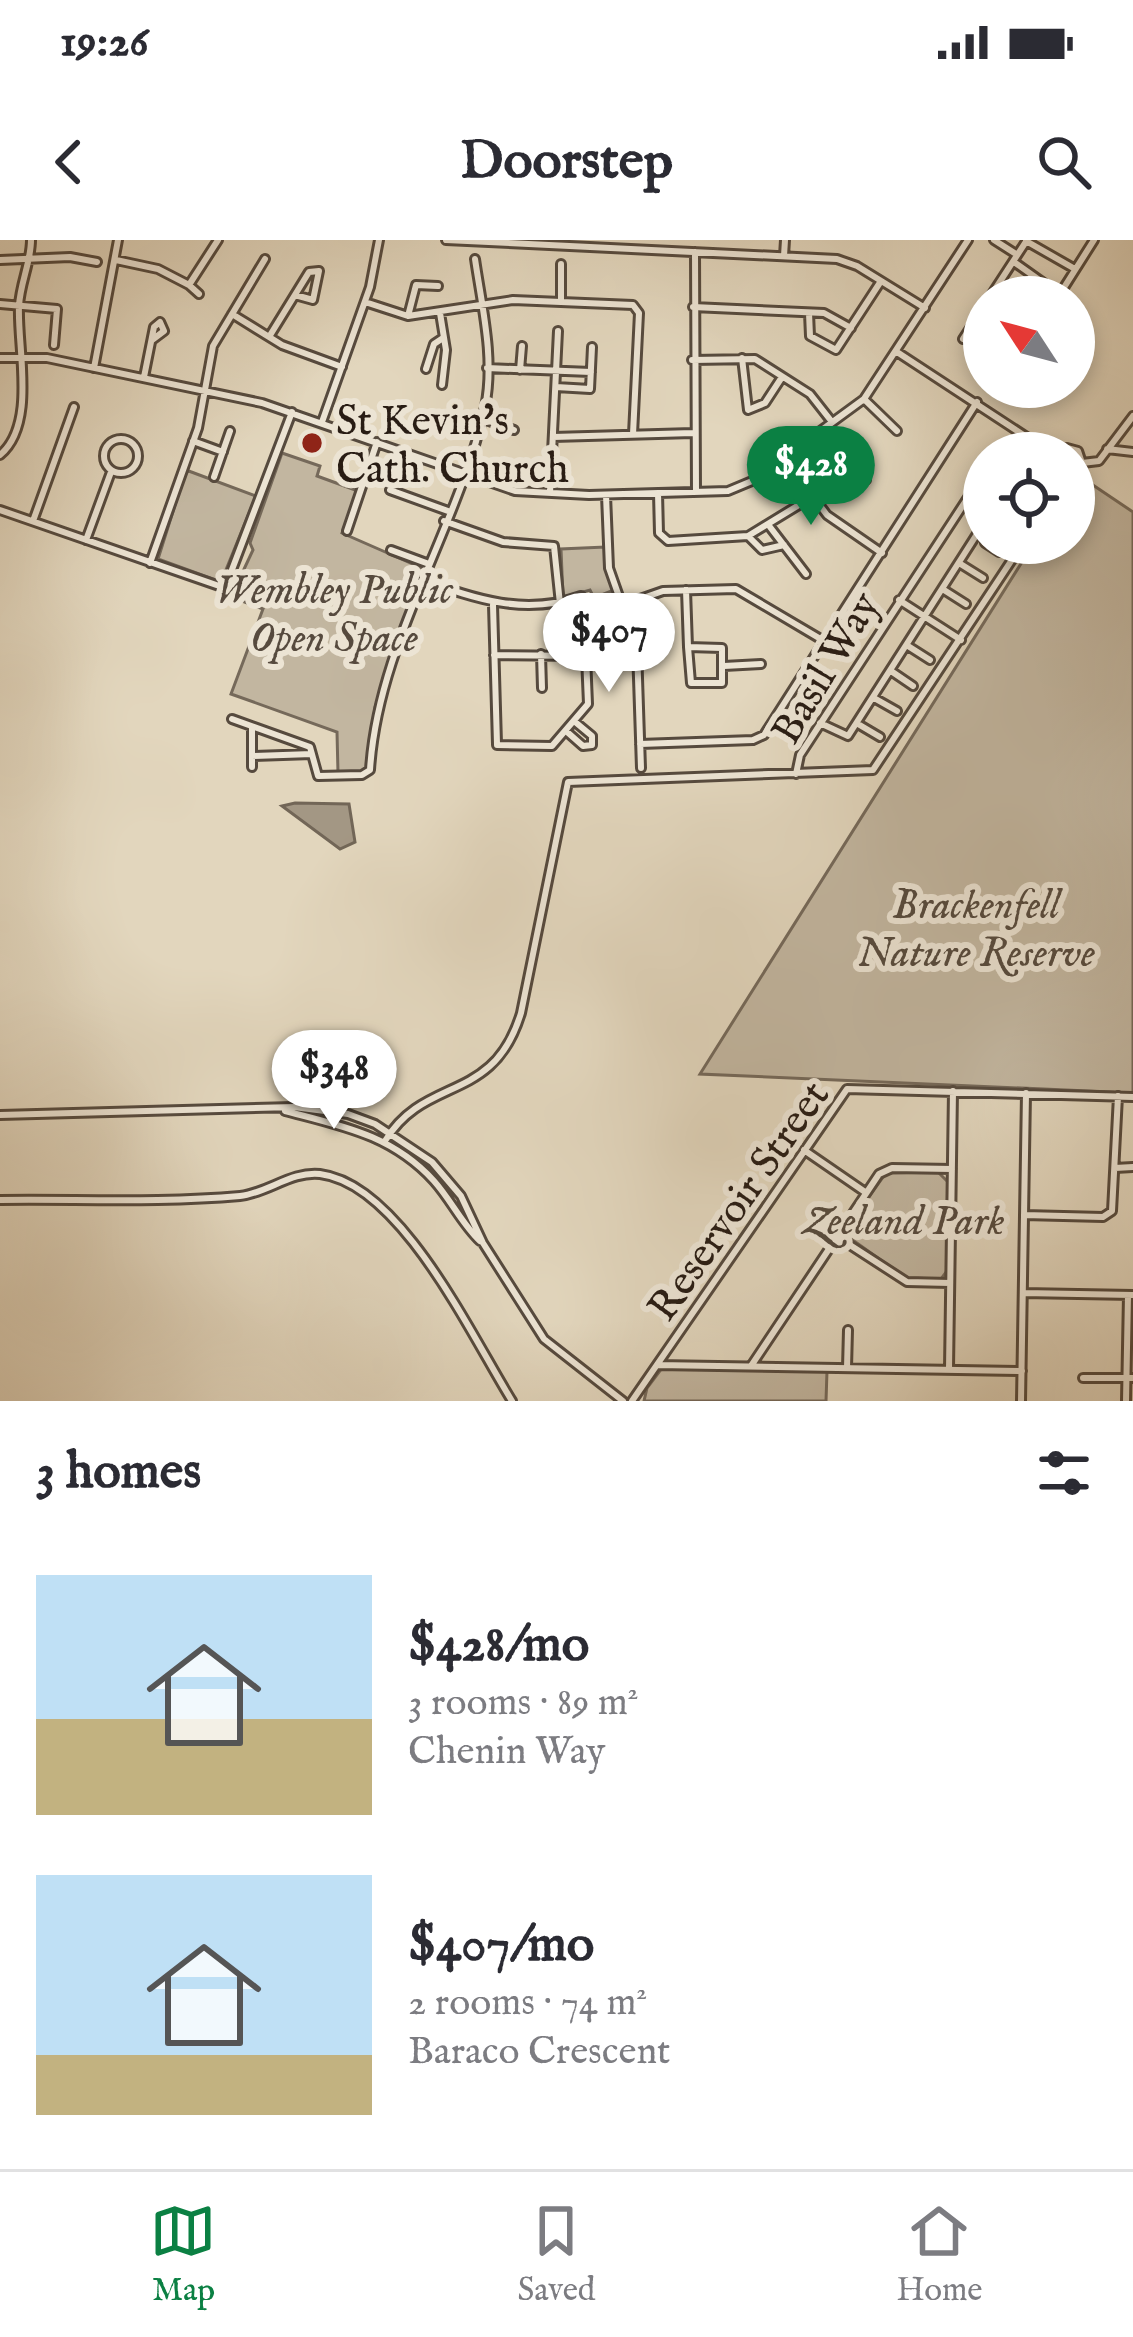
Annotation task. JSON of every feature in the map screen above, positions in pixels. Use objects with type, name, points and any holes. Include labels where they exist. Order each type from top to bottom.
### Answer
[{"type":"street","points":[[0,455],[20,412],[19,303],[31,240]]},
{"type":"street","points":[[94,368],[118,240]]},
{"type":"street","points":[[189,285],[218,240]]},
{"type":"street","points":[[322,422],[364,302],[379,240]]},
{"type":"street","points":[[446,240],[625,244],[847,261],[925,308]]},
{"type":"street","points":[[784,256],[785,240]]},
{"type":"street","points":[[0,358],[94,368],[292,412],[510,489],[606,495],[741,488],[864,399],[968,240]]},
{"type":"street","points":[[994,240],[1036,276]]},
{"type":"street","points":[[1072,276],[1094,240]]},
{"type":"street","points":[[1003,276],[1026,241],[1076,269]]},
{"type":"street","points":[[694,252],[696,492]]},
{"type":"street","points":[[150,563],[194,441],[213,346],[265,259]]},
{"type":"street","points":[[232,719],[310,747],[318,776],[369,772],[378,708],[482,418],[488,368],[475,259]]},
{"type":"street","points":[[0,260],[97,262]]},
{"type":"street","points":[[116,260],[158,269],[199,294]]},
{"type":"street","points":[[561,264],[561,302]]},
{"type":"street","points":[[269,337],[310,270],[319,271],[313,300],[295,296]]},
{"type":"street","points":[[809,313],[810,336],[831,351],[881,281]]},
{"type":"street","points":[[408,316],[416,285],[438,286]]},
{"type":"street","points":[[364,302],[408,316],[507,300],[638,309],[633,434]]},
{"type":"street","points":[[0,304],[59,310],[54,345]]},
{"type":"street","points":[[693,307],[829,314],[851,328]]},
{"type":"street","points":[[232,314],[269,337],[342,367]]},
{"type":"street","points":[[440,314],[442,385]]},
{"type":"street","points":[[550,493],[558,331]]},
{"type":"street","points":[[426,369],[434,344],[444,338]]},
{"type":"street","points":[[144,378],[152,340]]},
{"type":"street","points":[[520,370],[522,346]]},
{"type":"street","points":[[556,387],[590,389],[592,347]]},
{"type":"street","points":[[897,352],[963,393]]},
{"type":"street","points":[[742,358],[748,410],[762,406],[782,376]]},
{"type":"street","points":[[692,360],[755,359],[810,394],[866,480]]},
{"type":"street","points":[[488,368],[591,372]]},
{"type":"street","points":[[864,399],[897,431]]},
{"type":"street","points":[[33,521],[74,407]]},
{"type":"street","points":[[640,744],[761,737],[973,408]]},
{"type":"street","points":[[986,408],[1024,432]]},
{"type":"street","points":[[0,510],[222,589],[232,580],[292,412]]},
{"type":"street","points":[[1095,463],[1133,416]]},
{"type":"street","points":[[482,418],[514,430]]},
{"type":"street","points":[[214,477],[230,431]]},
{"type":"street","points":[[553,437],[694,433]]},
{"type":"street","points":[[114,437],[136,443],[128,475],[111,472],[103,466],[114,437]]},
{"type":"street","points":[[194,441],[223,452]]},
{"type":"street","points":[[346,531],[377,442]]},
{"type":"street","points":[[1106,449],[1133,452]]},
{"type":"street","points":[[784,458],[833,520],[881,553]]},
{"type":"street","points":[[86,540],[111,472]]},
{"type":"street","points":[[390,490],[448,511]]},
{"type":"street","points":[[658,493],[664,540],[748,536],[770,527],[812,497]]},
{"type":"street","points":[[606,495],[609,568],[638,649],[640,768]]},
{"type":"street","name":"Basil Way","points":[[796,774],[800,755],[963,504]]},
{"type":"street","points":[[444,521],[503,542],[554,546],[560,604]]},
{"type":"street","points":[[770,527],[806,574]]},
{"type":"street","points":[[748,536],[762,550],[784,545]]},
{"type":"street","points":[[391,550],[429,564]]},
{"type":"street","points":[[820,723],[845,737],[963,556]]},
{"type":"street","points":[[959,563],[982,578]]},
{"type":"street","points":[[385,1141],[413,1107],[482,1076],[507,1049],[521,1013],[568,782],[873,770],[1010,564]]},
{"type":"street","points":[[423,580],[493,605],[560,604],[581,596]]},
{"type":"street","points":[[942,589],[966,604]]},
{"type":"street","points":[[686,590],[688,647],[692,685],[720,684],[724,666],[720,647],[688,647]]},
{"type":"street","points":[[623,605],[658,591],[745,592],[825,642]]},
{"type":"street","points":[[898,600],[961,640]]},
{"type":"street","points":[[493,605],[494,655],[499,747],[548,748],[588,701],[587,658],[580,652],[494,655]]},
{"type":"street","points":[[907,645],[930,660]]},
{"type":"street","points":[[541,654],[542,688]]},
{"type":"street","points":[[724,666],[761,664]]},
{"type":"street","points":[[890,670],[914,686]]},
{"type":"street","points":[[873,697],[897,711]]},
{"type":"street","points":[[566,731],[586,747],[592,745],[592,736],[574,721]]},
{"type":"street","points":[[857,723],[880,737]]},
{"type":"street","points":[[252,727],[252,767]]},
{"type":"street","points":[[252,756],[312,754]]},
{"type":"street","name":"Reservoir Street","points":[[628,1401],[849,1087],[1133,1097]]},
{"type":"street","points":[[949,1369],[953,1090]]},
{"type":"street","points":[[1022,1401],[1026,1093]]},
{"type":"street","points":[[1024,1215],[1108,1215],[1114,1207],[1118,1096]]},
{"type":"street","points":[[0,1115],[321,1108],[391,1132],[444,1175],[475,1220],[483,1243]]},
{"type":"street","points":[[279,1110],[350,1126],[385,1141],[432,1178],[483,1243],[544,1340],[628,1401]]},
{"type":"street","points":[[804,1150],[866,1192]]},
{"type":"street","points":[[1115,1168],[1133,1167]]},
{"type":"street","points":[[751,1366],[866,1192],[888,1169],[952,1169]]},
{"type":"street","points":[[0,1200],[243,1196],[304,1174],[333,1178],[374,1201],[407,1234],[512,1401]]},
{"type":"street","points":[[836,1236],[907,1282],[950,1283]]},
{"type":"street","points":[[1023,1293],[1131,1294],[1126,1401]]},
{"type":"street","points":[[847,1368],[848,1330]]},
{"type":"street","points":[[657,1365],[1022,1370]]},
{"type":"street","points":[[1084,1378],[1130,1378]]},
{"type":"green space","name":"Wembley Public Open Space","points":[[282,453],[320,466],[317,476],[358,491],[342,533],[424,569],[375,707],[368,767],[363,772],[338,773],[337,732],[231,694],[263,609],[231,597],[253,550],[250,543]]},
{"type":"green space","points":[[186,470],[256,496],[221,582],[158,559]]},
{"type":"green space","name":"Brackenfell Nature Reserve","points":[[1095,486],[1133,512],[1133,1093],[700,1074],[1021,564],[1095,564]]},
{"type":"green space","points":[[605,547],[614,590],[594,598],[590,590],[563,598],[561,549]]},
{"type":"green space","name":"Zeeland Park","points":[[938,1172],[948,1182],[947,1271],[941,1279],[906,1278],[847,1236],[848,1226],[886,1173]]},
{"type":"green space","points":[[662,1368],[827,1371],[826,1401],[644,1401]]},
{"type":"shaded area","points":[[349,804],[355,842],[340,849],[282,806]]},
{"type":"place","name":"St Kevin's Cath. Church","points":[[312,443]]}]
